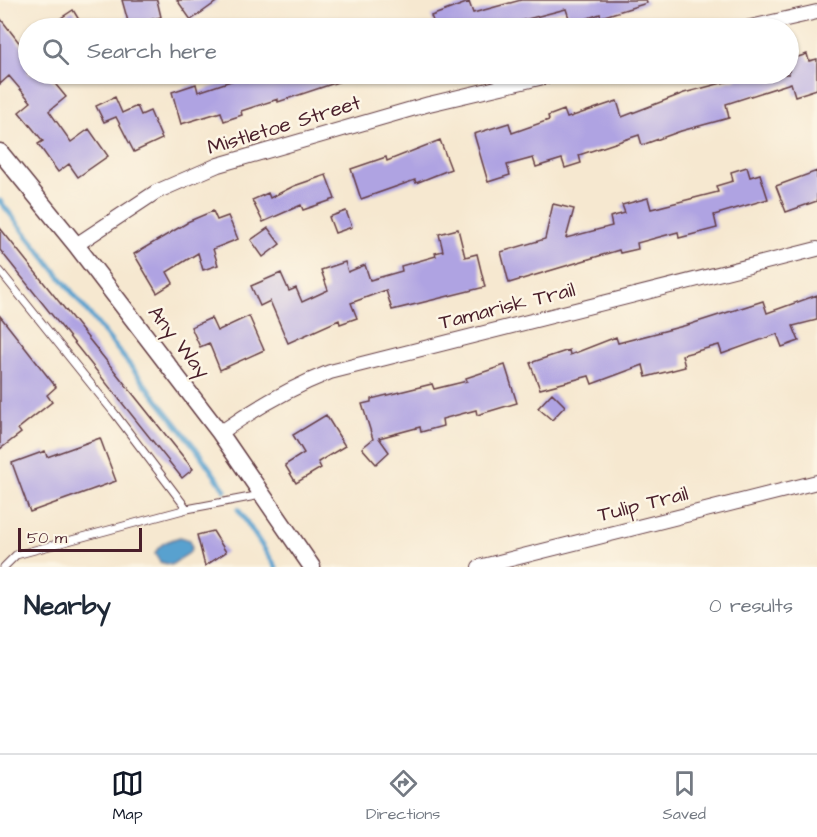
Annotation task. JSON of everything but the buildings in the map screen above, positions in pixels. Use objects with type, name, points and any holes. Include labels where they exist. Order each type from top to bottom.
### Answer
[{"type":"street","points":[[790,18],[817,12]]},
{"type":"street","name":"Mistletoe Street","points":[[76,245],[156,192],[218,165],[429,104],[514,84]]},
{"type":"street","name":"Any Way","points":[[0,152],[76,245],[220,433],[312,567]]},
{"type":"street","name":"Tamarisk Trail","points":[[220,433],[272,399],[330,372],[817,249]]},
{"type":"street","name":"Tulip Trail","points":[[479,567],[817,482]]},
{"type":"lane","points":[[0,271],[115,414],[187,509]]},
{"type":"lane","points":[[4,567],[16,555],[187,509],[263,494]]},
{"type":"water","points":[[180,537],[190,540],[192,548],[189,553],[171,565],[160,562],[155,554],[159,547]]},
{"type":"waterway","points":[[0,201],[197,450],[225,490]]},
{"type":"waterway","points":[[238,509],[276,567]]}]
